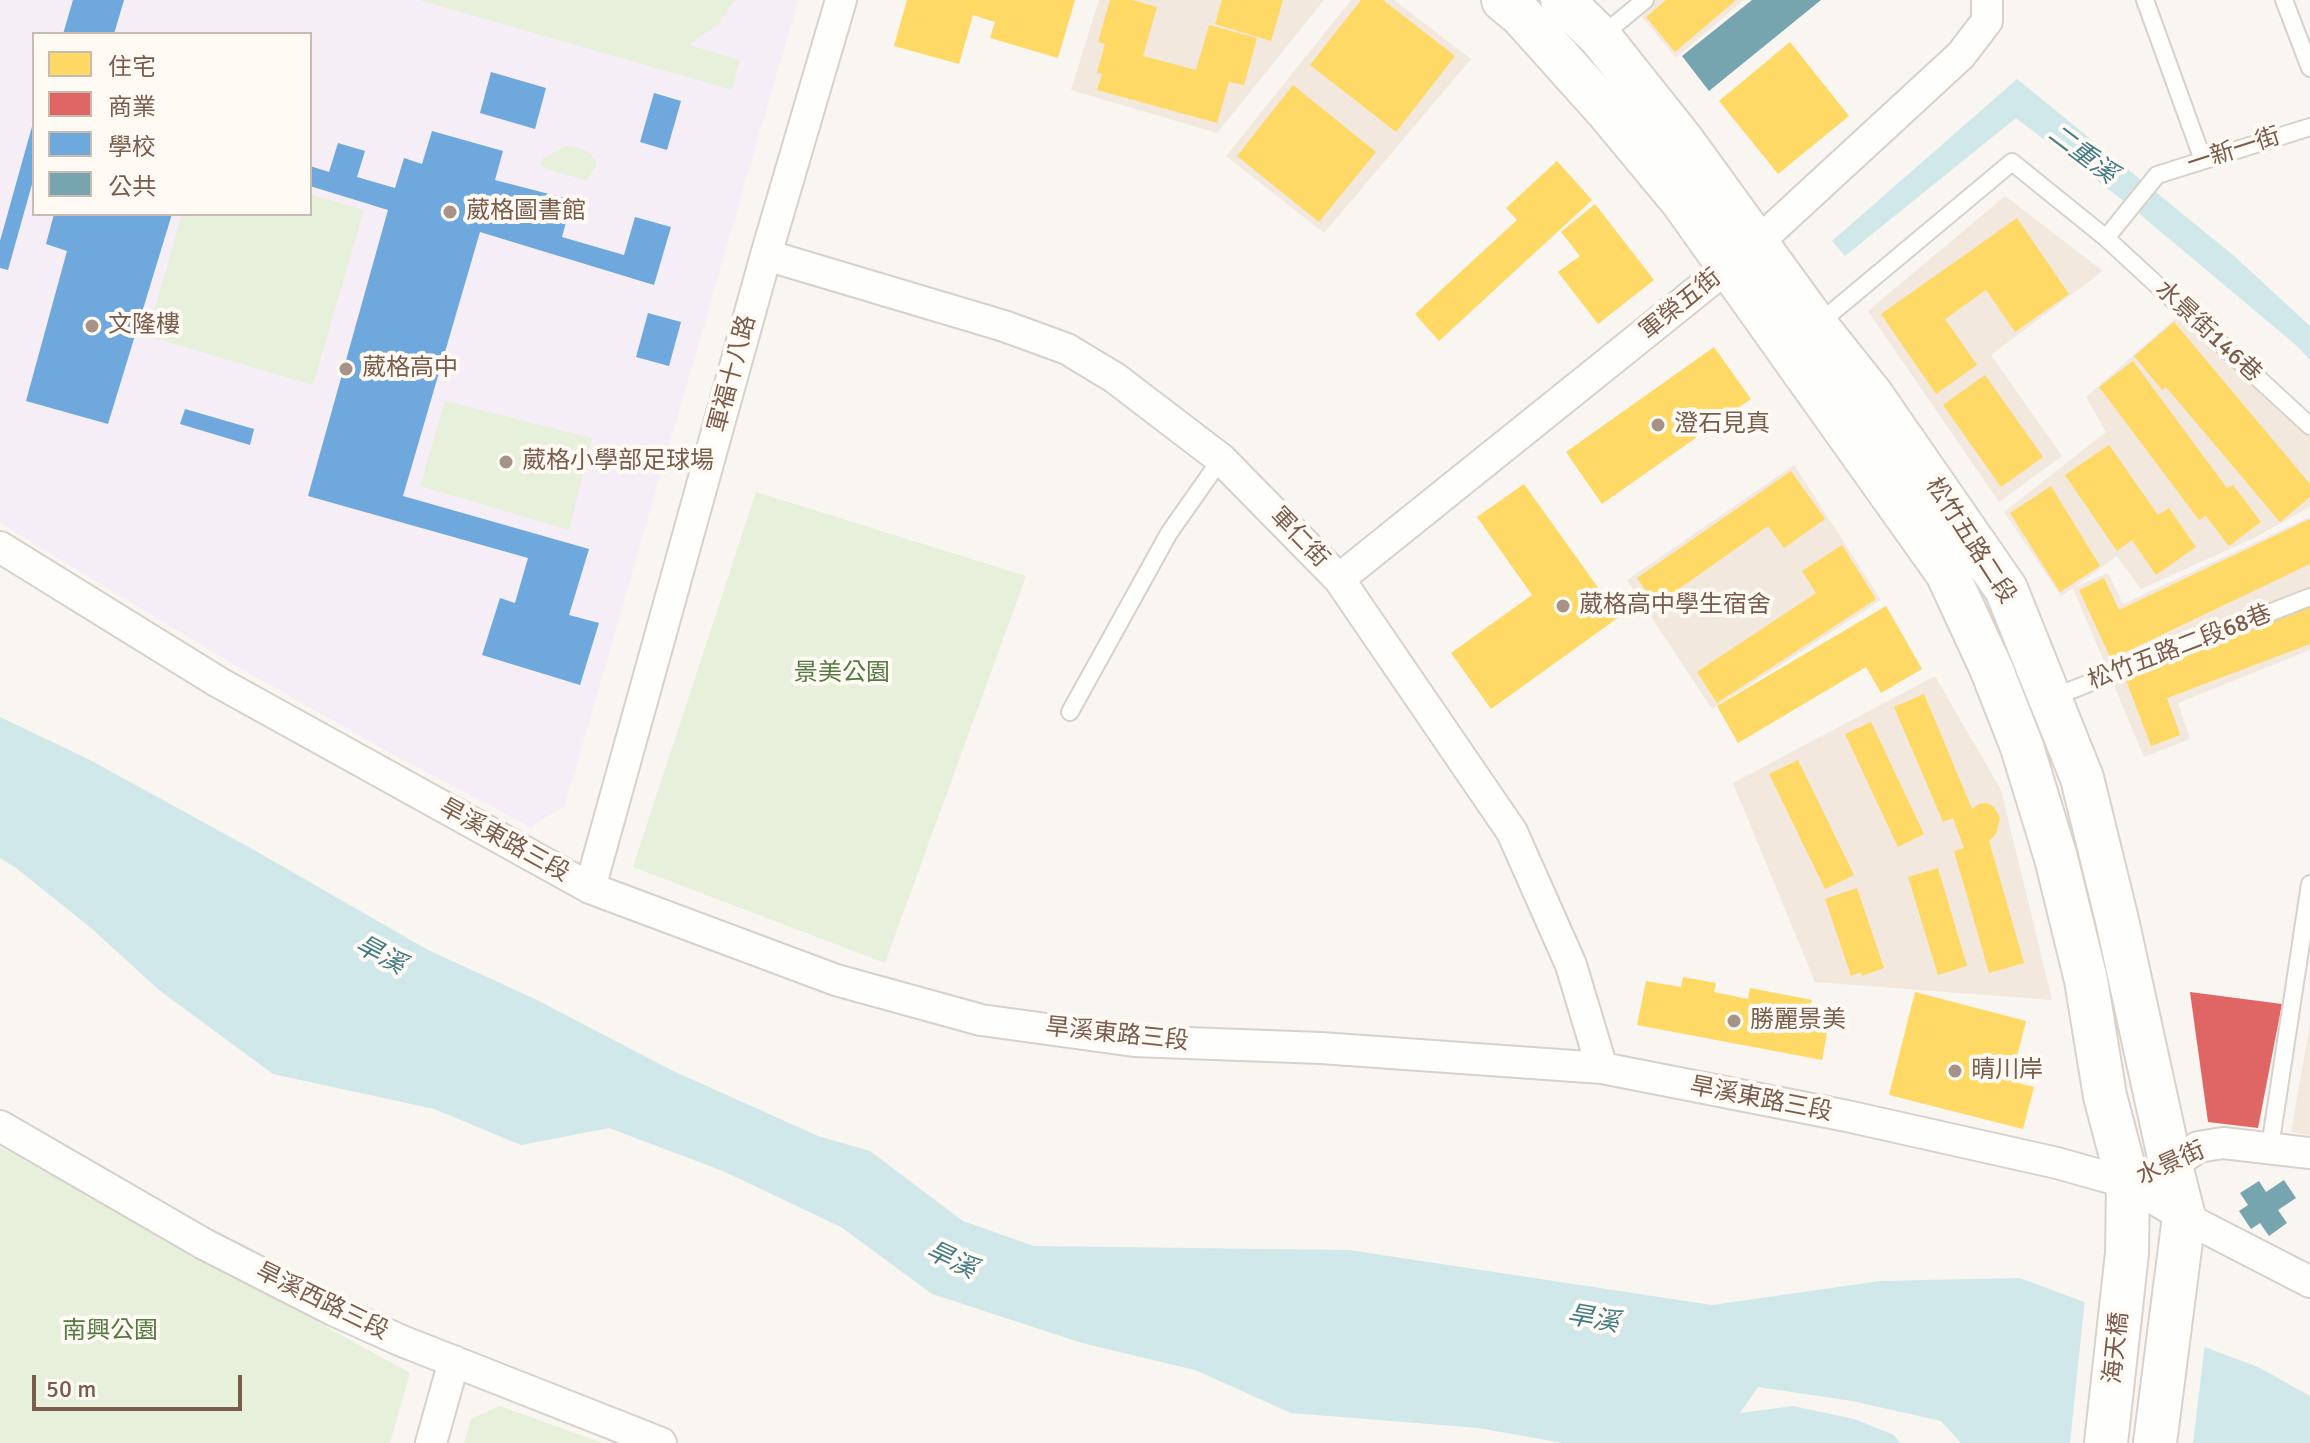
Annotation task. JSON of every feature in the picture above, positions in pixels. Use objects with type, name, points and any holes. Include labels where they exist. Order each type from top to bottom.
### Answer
[{"type":"street","name":"軍福十八路","points":[[590,888],[766,255],[841,0]]},
{"type":"street","name":"松竹五路二段","points":[[1503,0],[1522,16],[1609,113],[1682,201],[1816,325],[1871,394],[2006,589],[2082,778],[2184,1217],[2176,1277]]},
{"type":"street","name":"松竹五路二段","points":[[1562,0],[1600,37],[1682,140],[1742,255],[1947,573],[1991,668],[2022,747],[2056,858],[2086,980],[2105,1096],[2128,1183],[2127,1253]]},
{"type":"street","name":"軍榮五街","points":[[1339,579],[1742,255],[1961,55],[1987,21],[1987,0]]},
{"type":"street","name":"軍仁街","points":[[766,255],[1004,326],[1067,349],[1115,378],[1221,459],[1339,579],[1512,832],[1571,965],[1602,1068]]},
{"type":"street","name":"旱溪東路三段","points":[[0,547],[218,682],[590,888],[836,980],[981,1020],[1134,1041],[1321,1048],[1602,1068],[1847,1116],[2057,1163],[2128,1183],[2184,1217],[2310,1282]]},
{"type":"street","name":"旱溪西路三段","points":[[0,1126],[204,1244],[333,1310],[661,1443]]},
{"type":"street","name":"水景街","points":[[2128,1183],[2171,1166],[2198,1147],[2223,1143],[2310,1153]]},
{"type":"street","name":"海天橋","points":[[2106,1443],[2127,1253]]},
{"type":"street","name":"海天橋","points":[[2155,1443],[2176,1277]]},
{"type":"street","points":[[431,1443],[454,1361]]},
{"type":"lane","points":[[1600,37],[1645,0]]},
{"type":"lane","points":[[2145,0],[2203,160]]},
{"type":"lane","points":[[2284,0],[2310,68]]},
{"type":"lane","name":"一新一街","points":[[2106,238],[2157,175],[2310,127]]},
{"type":"lane","name":"水景街146巷","points":[[1816,325],[2012,162],[2106,238],[2310,426]]},
{"type":"lane","points":[[1070,712],[1169,533],[1221,459]]},
{"type":"lane","name":"松竹五路二段68巷","points":[[2050,699],[2310,597]]},
{"type":"lane","points":[[2270,1147],[2310,884]]},
{"type":"shaded area","name":"葳格高中","points":[[0,0],[798,0],[565,805],[531,827],[399,758],[226,660],[0,523]]},
{"type":"shaded area","points":[[1099,0],[1324,0],[1217,133],[1071,90]]},
{"type":"shaded area","points":[[1351,0],[1394,0],[1471,59],[1324,233],[1226,156]]},
{"type":"shaded area","points":[[1628,0],[1744,0],[1676,58]]},
{"type":"shaded area","points":[[2005,196],[2103,271],[1991,355],[2062,456],[1999,502],[1868,311]]},
{"type":"shaded area","points":[[2178,316],[2310,437],[2310,507],[2252,539],[2141,589],[2117,556],[2061,596],[2004,512],[2106,432],[2086,397]]},
{"type":"shaded area","points":[[1794,465],[1881,600],[1712,709],[1627,580]]},
{"type":"shaded area","points":[[2310,517],[2310,650],[2178,703],[2190,739],[2144,757],[2073,588],[2108,573],[2123,604]]},
{"type":"shaded area","points":[[1935,676],[2001,790],[2052,1000],[1815,982],[1733,783]]},
{"type":"shaded area","points":[[2310,1024],[2310,1135],[2291,1132]]},
{"type":"green space","points":[[419,0],[735,0],[719,23],[689,45],[740,60],[732,90]]},
{"type":"green space","points":[[566,146],[586,150],[596,160],[596,166],[586,180],[540,165],[543,158]]},
{"type":"green space","points":[[312,195],[364,210],[313,385],[147,336],[181,216],[312,216]]},
{"type":"green space","name":"葳格小學部足球場","points":[[445,401],[592,438],[569,530],[420,486]]},
{"type":"green space","name":"景美公園","points":[[756,492],[1026,576],[885,963],[633,867]]},
{"type":"green space","name":"南興公園","points":[[0,1147],[410,1373],[390,1443],[0,1443]]},
{"type":"green space","points":[[500,1406],[602,1443],[464,1443],[471,1419]]},
{"type":"water","name":"二重溪","points":[[2017,79],[2233,255],[2310,326],[2310,360],[2130,206],[2016,118],[1845,256],[1832,241]]},
{"type":"water","name":"旱溪","points":[[0,717],[90,760],[428,950],[535,999],[671,1070],[818,1136],[870,1151],[963,1221],[1034,1246],[1349,1250],[1712,1305],[1880,1281],[2020,1278],[2258,1367],[2310,1396],[2310,1443],[1961,1443],[1941,1421],[1852,1401],[1758,1387],[1740,1413],[1793,1406],[1854,1419],[1894,1435],[1900,1443],[1562,1443],[1479,1428],[1291,1413],[1195,1370],[1082,1343],[932,1294],[841,1227],[723,1171],[609,1128],[521,1145],[434,1109],[273,1074],[159,990],[91,928],[0,858]]},
{"type":"pier","points":[[2085,1298],[2205,1343],[2193,1443],[2070,1443]]},
{"type":"building: 住宅","points":[[907,0],[1075,0],[1058,58],[990,38],[995,22],[973,15],[959,64],[894,46]]},
{"type":"building: 住宅","points":[[1110,0],[1132,0],[1157,7],[1143,56],[1196,70],[1209,25],[1257,38],[1244,85],[1229,82],[1217,123],[1097,90],[1102,74],[1097,73],[1105,44],[1098,42]]},
{"type":"building: 住宅","points":[[1222,0],[1283,0],[1271,41],[1215,24]]},
{"type":"building: 住宅","points":[[1361,0],[1383,0],[1455,56],[1396,132],[1310,65]]},
{"type":"building: 住宅","points":[[1666,0],[1736,0],[1675,52],[1646,17]]},
{"type":"building: 住宅","points":[[1790,42],[1849,116],[1778,174],[1719,101]]},
{"type":"building: 住宅","points":[[1293,85],[1376,152],[1319,222],[1237,156]]},
{"type":"building: 住宅","points":[[1557,161],[1592,200],[1439,341],[1415,314],[1517,220],[1506,208]]},
{"type":"building: 住宅","points":[[1595,204],[1654,280],[1598,324],[1558,272],[1580,256],[1561,232]]},
{"type":"building: 住宅","points":[[2017,218],[2069,294],[2015,332],[1986,290],[1945,319],[1977,365],[1936,394],[1881,314]]},
{"type":"building: 住宅","points":[[2174,322],[2310,484],[2310,497],[2280,522],[2166,387],[2162,390],[2134,356]]},
{"type":"building: 住宅","name":"澄石見真","points":[[1714,347],[1751,399],[1602,504],[1566,452]]},
{"type":"building: 住宅","points":[[2133,361],[2227,488],[2233,485],[2261,522],[2229,546],[2206,516],[2199,520],[2099,387]]},
{"type":"building: 住宅","points":[[1985,375],[2043,457],[2001,487],[1943,405]]},
{"type":"building: 住宅","points":[[2109,445],[2158,515],[2169,508],[2196,547],[2156,575],[2132,540],[2117,551],[2065,475]]},
{"type":"building: 住宅","points":[[1791,471],[1825,519],[1784,548],[1768,526],[1656,605],[1637,578]]},
{"type":"building: 住宅","name":"葳格高中學生宿舍","points":[[1524,484],[1619,617],[1491,709],[1451,653],[1532,595],[1477,517]]},
{"type":"building: 住宅","points":[[2051,486],[2100,566],[2060,592],[2010,513]]},
{"type":"building: 住宅","points":[[2310,519],[2310,564],[2111,659],[2079,590],[2104,578],[2119,610]]},
{"type":"building: 住宅","points":[[1842,545],[1876,599],[1717,703],[1697,672],[1816,593],[1802,571]]},
{"type":"building: 住宅","points":[[2310,605],[2310,644],[2167,698],[2180,735],[2151,746],[2124,675]]},
{"type":"building: 住宅","points":[[1886,606],[1922,669],[1881,693],[1866,667],[1738,743],[1717,706]]},
{"type":"building: 住宅","points":[[1924,694],[1972,809],[1987,803],[1994,807],[2000,818],[1996,834],[1989,841],[2024,963],[1989,973],[1954,851],[1964,848],[1953,818],[1943,822],[1894,707]]},
{"type":"building: 住宅","points":[[1871,722],[1924,834],[1898,847],[1845,734]]},
{"type":"building: 住宅","points":[[1798,760],[1854,875],[1825,889],[1769,774]]},
{"type":"building: 住宅","points":[[1938,868],[1967,966],[1938,975],[1908,877]]},
{"type":"building: 住宅","points":[[1857,888],[1884,968],[1862,976],[1861,972],[1851,976],[1825,899]]},
{"type":"building: 住宅","name":"勝麗景美","points":[[1683,977],[1716,983],[1714,992],[1748,999],[1750,988],[1812,1000],[1809,1012],[1830,1016],[1822,1060],[1637,1025],[1646,981],[1681,987]]},
{"type":"building: 住宅","name":"晴川岸","points":[[1915,992],[2026,1021],[2011,1081],[2034,1087],[2023,1129],[1889,1095]]},
{"type":"building: 商業","points":[[2190,992],[2282,1004],[2258,1128],[2208,1122]]},
{"type":"building: 學校","points":[[73,0],[124,0],[115,32],[64,32]]},
{"type":"building: 學校","points":[[491,72],[546,88],[535,129],[480,113]]},
{"type":"building: 學校","points":[[654,93],[681,101],[667,150],[640,142]]},
{"type":"building: 學校","points":[[32,127],[32,184],[8,270],[0,268],[0,241]]},
{"type":"building: 學校","points":[[432,131],[503,151],[495,180],[572,200],[562,237],[624,255],[635,217],[671,227],[654,285],[480,232],[403,496],[589,549],[569,615],[599,623],[580,685],[482,655],[500,598],[515,603],[528,558],[308,496],[388,210],[312,187],[312,167],[329,172],[338,143],[365,151],[357,177],[395,188],[404,158],[422,164]]},
{"type":"building: 學校","name":"文隆樓","points":[[53,216],[171,216],[108,424],[26,401],[67,251],[46,244]]},
{"type":"building: 學校","points":[[648,313],[681,322],[669,366],[636,357]]},
{"type":"building: 學校","points":[[185,409],[254,429],[250,445],[180,424]]},
{"type":"building: 公共","points":[[1752,0],[1821,0],[1709,91],[1682,56]]},
{"type":"building: 公共","points":[[2284,1180],[2296,1198],[2278,1210],[2287,1223],[2269,1236],[2260,1223],[2251,1229],[2239,1211],[2248,1205],[2240,1193],[2259,1181],[2266,1192]]},
{"type":"place","name":"葳格圖書館","points":[[450,212]]},
{"type":"place","name":"文隆樓","points":[[92,326]]},
{"type":"place","name":"葳格高中","points":[[346,369]]},
{"type":"place","name":"澄石見真","points":[[1658,425]]},
{"type":"place","name":"葳格小學部足球場","points":[[506,462]]},
{"type":"place","name":"葳格高中學生宿舍","points":[[1563,606]]},
{"type":"place","name":"勝麗景美","points":[[1734,1021]]},
{"type":"place","name":"晴川岸","points":[[1955,1071]]}]
